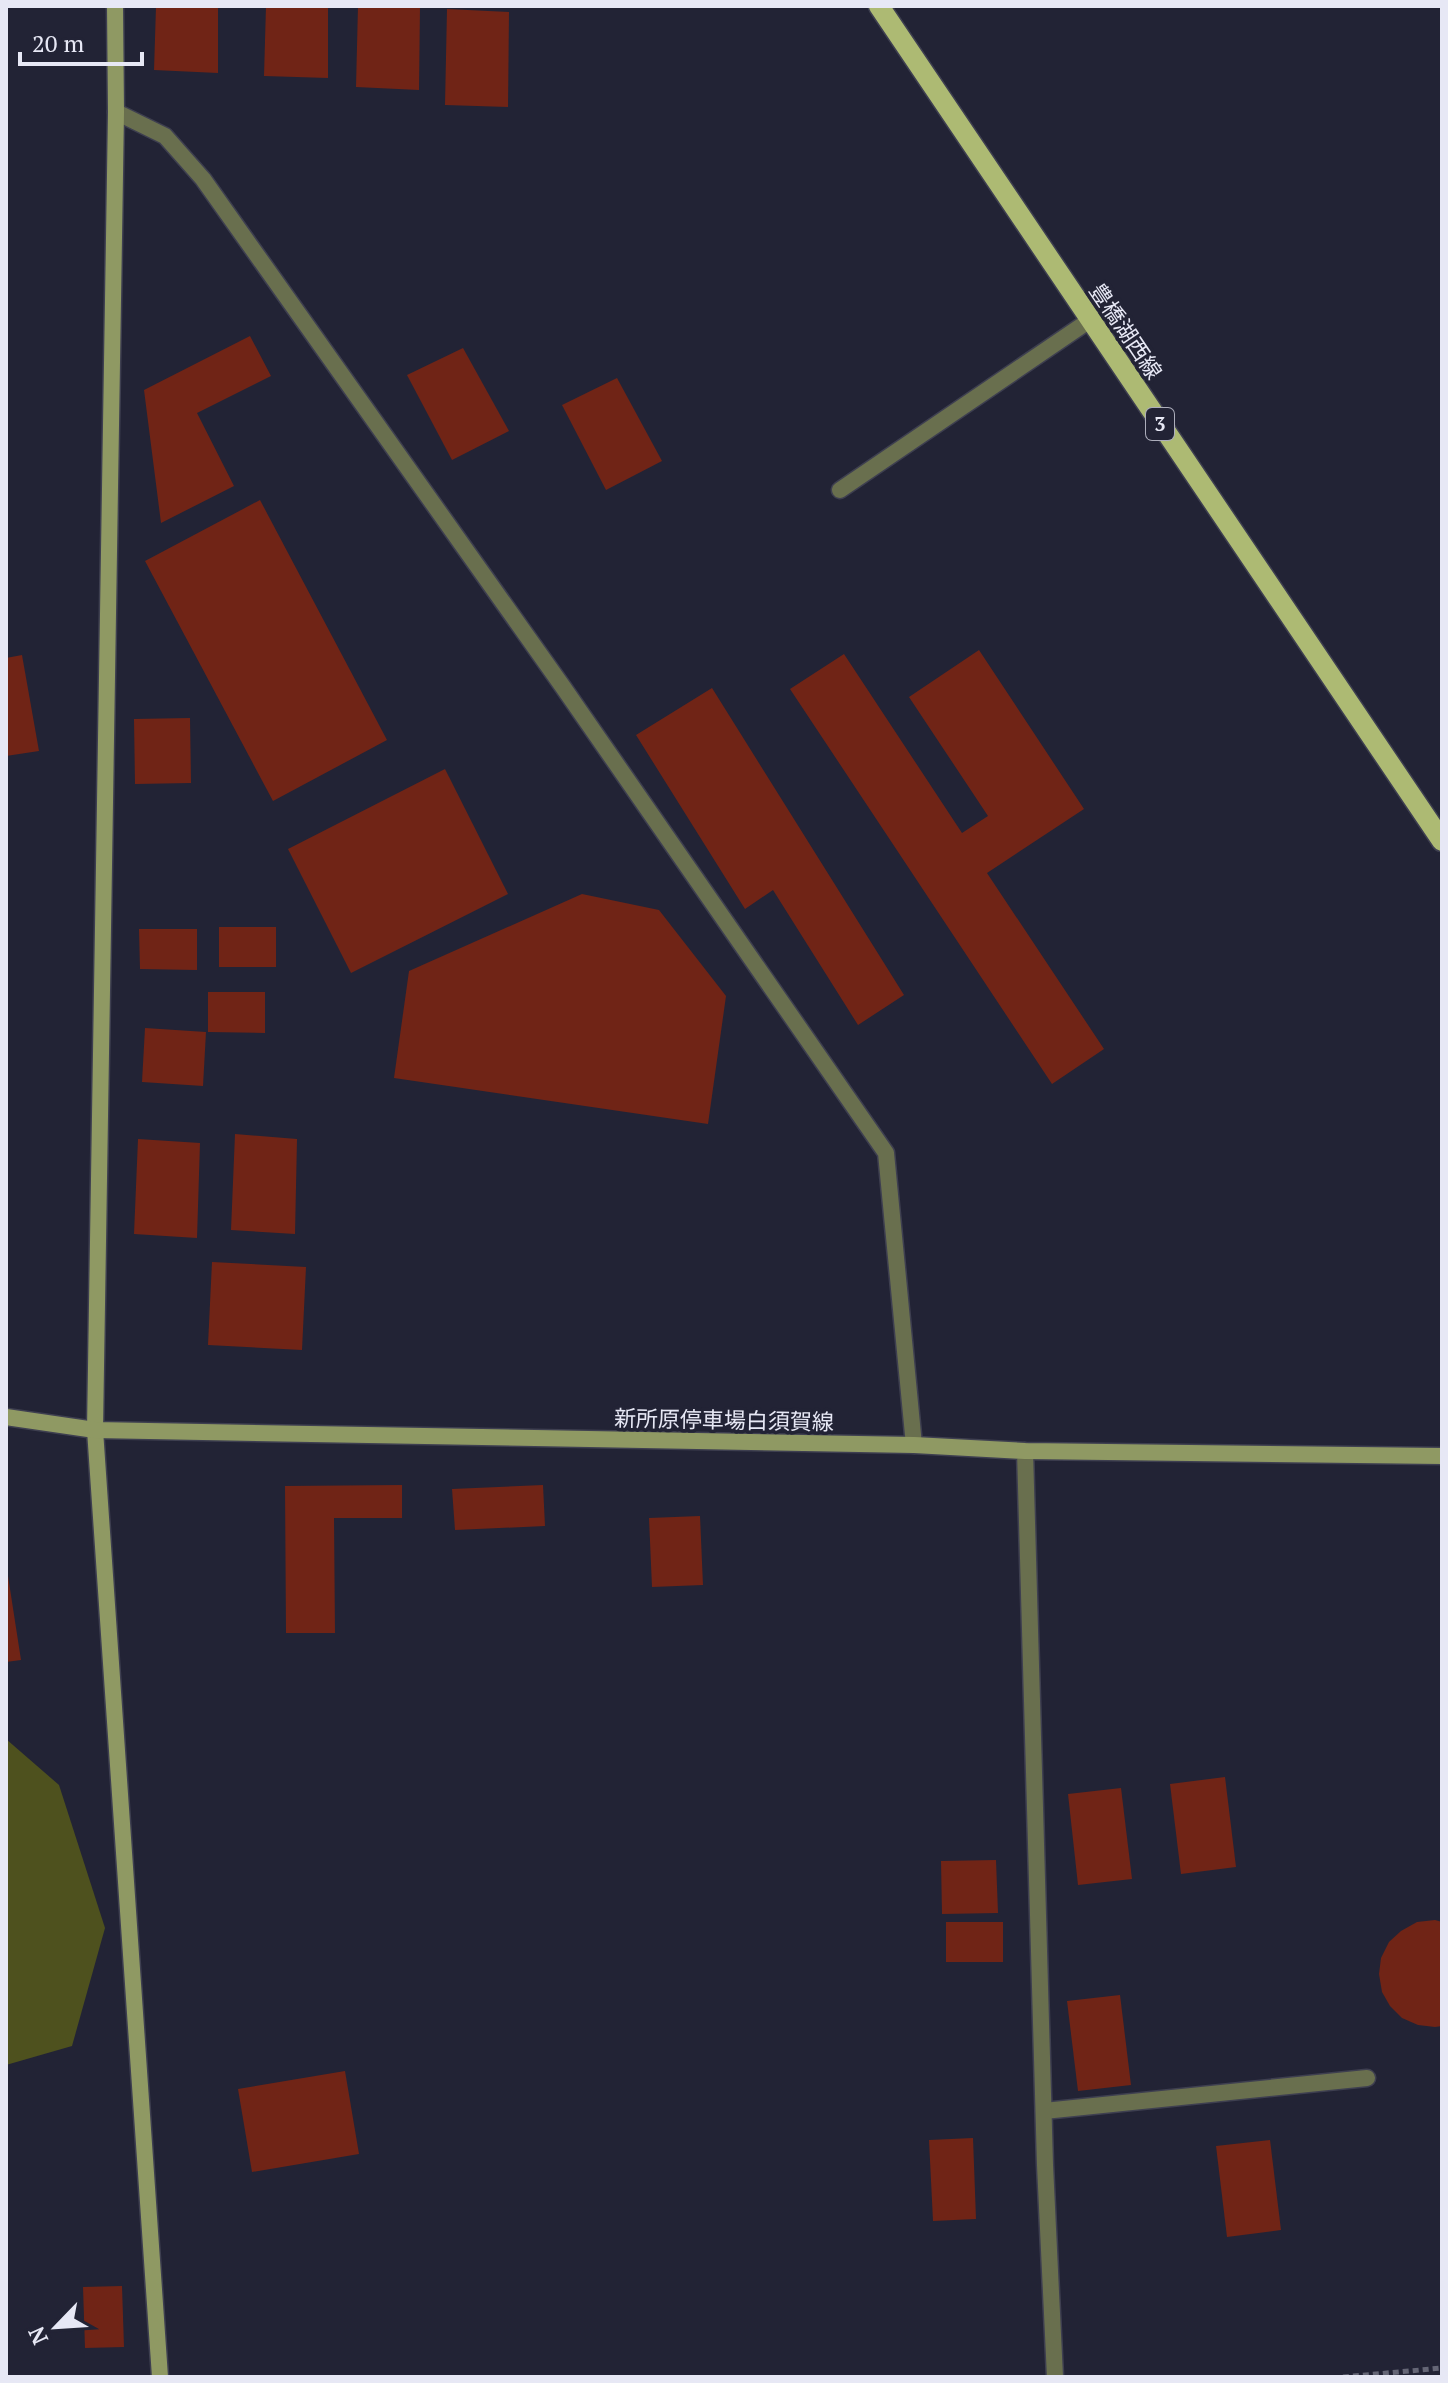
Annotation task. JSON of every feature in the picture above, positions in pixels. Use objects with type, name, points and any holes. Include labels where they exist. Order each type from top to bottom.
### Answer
[{"type":"main road","name":"豊橋湖西線","points":[[879,6],[1442,841]]},
{"type":"street","points":[[115,6],[116,112],[95,1430],[160,2377]]},
{"type":"street","points":[[116,112],[165,136],[203,179],[563,687],[886,1153],[914,1445]]},
{"type":"street","points":[[840,490],[1090,320]]},
{"type":"street","name":"新所原停車場白須賀線","points":[[6,1417],[95,1430],[914,1445],[1025,1451],[1442,1456]]},
{"type":"street","points":[[1025,1451],[1055,2377]]},
{"type":"street","points":[[1044,2111],[1367,2078]]},
{"type":"path","points":[[1343,2377],[1442,2368]]},
{"type":"green space","points":[[6,1739],[59,1785],[105,1928],[72,2046],[6,2065]]},
{"type":"building","points":[[156,6],[218,6],[218,73],[154,70]]},
{"type":"building","points":[[266,6],[328,6],[328,78],[264,76]]},
{"type":"building","points":[[358,6],[420,6],[419,90],[356,87]]},
{"type":"building","points":[[447,9],[509,12],[508,107],[445,105]]},
{"type":"building","points":[[250,336],[271,376],[197,413],[234,486],[161,523],[144,390]]},
{"type":"building","points":[[463,348],[509,431],[452,460],[407,375]]},
{"type":"building","points":[[617,378],[662,461],[606,490],[562,405]]},
{"type":"building","points":[[260,500],[387,740],[273,801],[145,561]]},
{"type":"building","points":[[979,650],[1084,809],[987,873],[1104,1049],[1052,1084],[790,689],[844,654],[962,833],[988,816],[909,697]]},
{"type":"building","points":[[22,655],[39,751],[6,756],[6,658]]},
{"type":"building","points":[[712,688],[904,995],[858,1025],[773,890],[745,909],[636,735]]},
{"type":"building","points":[[190,718],[191,783],[135,784],[134,719]]},
{"type":"building","points":[[445,769],[508,894],[351,973],[288,849]]},
{"type":"building","points":[[582,894],[659,910],[726,996],[708,1124],[394,1078],[409,971]]},
{"type":"building","points":[[219,927],[276,927],[276,967],[219,967]]},
{"type":"building","points":[[139,929],[197,929],[197,970],[140,969]]},
{"type":"building","points":[[208,992],[265,992],[265,1033],[208,1032]]},
{"type":"building","points":[[145,1028],[206,1032],[203,1086],[142,1082]]},
{"type":"building","points":[[235,1134],[297,1139],[295,1234],[231,1230]]},
{"type":"building","points":[[138,1139],[200,1143],[197,1238],[134,1234]]},
{"type":"building","points":[[212,1262],[306,1267],[302,1350],[208,1345]]},
{"type":"building","points":[[402,1485],[402,1518],[334,1518],[335,1633],[286,1633],[285,1486]]},
{"type":"building","points":[[543,1485],[545,1526],[455,1530],[452,1489]]},
{"type":"building","points":[[700,1516],[703,1585],[652,1587],[649,1518]]},
{"type":"building","points":[[6,1563],[21,1660],[6,1662]]},
{"type":"building","points":[[1225,1777],[1236,1867],[1181,1874],[1170,1784]]},
{"type":"building","points":[[1121,1788],[1132,1879],[1078,1885],[1068,1794]]},
{"type":"building","points":[[996,1860],[998,1913],[942,1914],[941,1861]]},
{"type":"building","points":[[946,1922],[1003,1922],[1003,1962],[946,1962]]},
{"type":"building","points":[[1417,1922],[1442,1922],[1442,2026],[1435,2027],[1418,2025],[1402,2018],[1382,1992],[1379,1974],[1381,1958],[1389,1942]]},
{"type":"building","points":[[1120,1995],[1131,2085],[1078,2091],[1067,2001]]},
{"type":"building","points":[[345,2071],[359,2154],[252,2172],[238,2089]]},
{"type":"building","points":[[973,2138],[976,2219],[933,2221],[929,2140]]},
{"type":"building","points":[[1270,2140],[1281,2230],[1227,2237],[1216,2146]]},
{"type":"building","points":[[122,2286],[124,2347],[85,2348],[83,2287]]}]
